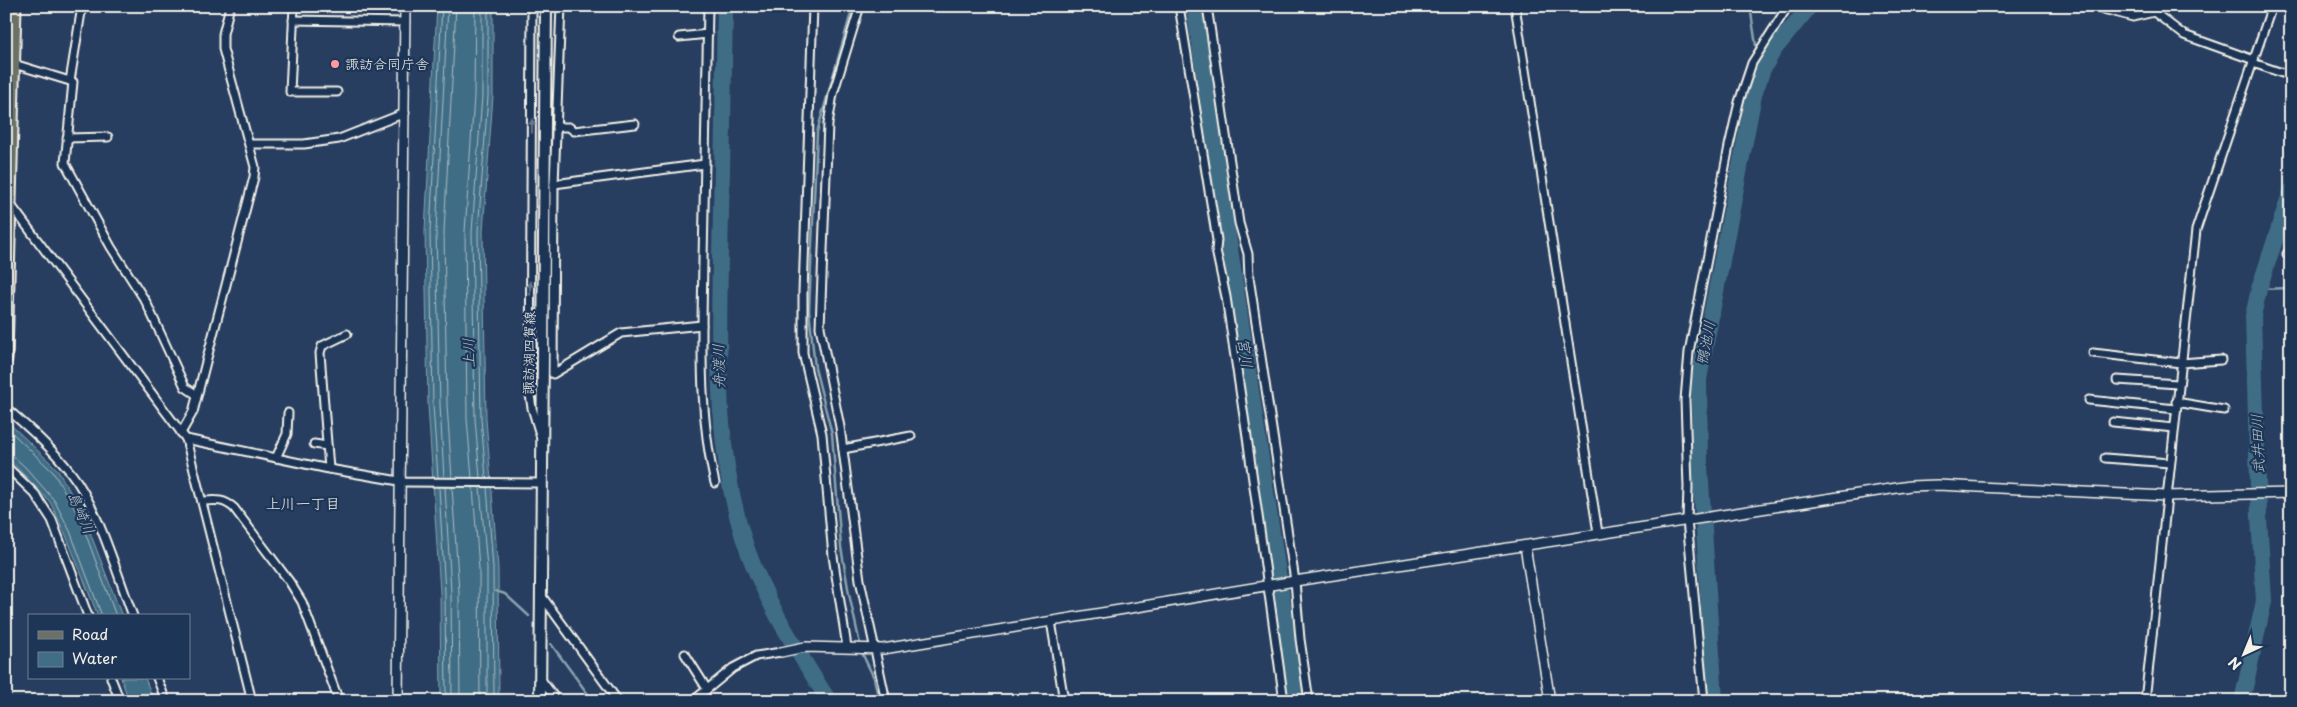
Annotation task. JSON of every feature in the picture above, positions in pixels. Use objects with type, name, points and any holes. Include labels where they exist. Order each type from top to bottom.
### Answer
[{"type":"main road","points":[[6,359],[8,202],[16,6]]},
{"type":"main road","name":"諏訪湖四賀線","points":[[540,701],[539,483],[542,440],[546,6]]},
{"type":"street","points":[[70,81],[82,6]]},
{"type":"street","points":[[182,433],[193,412],[254,177],[255,167],[223,49],[223,34],[230,6]]},
{"type":"street","points":[[294,6],[290,92],[338,92]]},
{"type":"street","points":[[398,701],[402,482],[405,6]]},
{"type":"street","points":[[532,6],[530,395],[536,426],[542,440]]},
{"type":"street","points":[[561,6],[554,184],[553,374],[622,333],[702,325]]},
{"type":"street","points":[[708,6],[702,325],[705,410],[710,461],[715,483]]},
{"type":"street","points":[[813,6],[803,292],[803,353],[822,434],[833,556],[847,647]]},
{"type":"street","points":[[860,6],[834,94],[828,124],[820,303],[823,346],[834,391],[843,448],[854,546],[886,701]]},
{"type":"street","points":[[1179,6],[1201,133],[1217,240],[1216,250],[1226,297],[1284,701]]},
{"type":"street","points":[[1207,6],[1239,223],[1248,254],[1249,277],[1309,701]]},
{"type":"street","points":[[1515,6],[1598,533]]},
{"type":"street","points":[[1704,701],[1688,520],[1684,408],[1690,352],[1739,102],[1752,63],[1788,6]]},
{"type":"street","points":[[2092,6],[2133,17],[2155,9],[2184,35],[2291,76]]},
{"type":"street","points":[[2145,701],[2196,230],[2272,6]]},
{"type":"street","points":[[293,20],[405,22]]},
{"type":"street","points":[[679,37],[708,34]]},
{"type":"street","points":[[14,64],[73,82],[65,163],[111,247],[146,302],[185,387],[197,395]]},
{"type":"street","points":[[249,144],[304,144],[339,139],[405,113]]},
{"type":"street","points":[[556,127],[569,127],[574,131],[635,124]]},
{"type":"street","points":[[67,138],[108,137]]},
{"type":"street","points":[[554,184],[705,164]]},
{"type":"street","points":[[8,202],[186,440],[203,501],[252,701]]},
{"type":"street","points":[[329,469],[320,353],[322,346],[347,334]]},
{"type":"street","points":[[2093,353],[2181,363],[2220,360]]},
{"type":"street","points":[[2117,380],[2178,384]]},
{"type":"street","points":[[2089,400],[2224,410]]},
{"type":"street","points":[[6,408],[44,443],[72,474],[92,508],[132,614]]},
{"type":"street","points":[[276,458],[287,434],[288,413]]},
{"type":"street","points":[[2113,422],[2174,428]]},
{"type":"street","points":[[843,448],[911,436]]},
{"type":"street","points":[[186,440],[402,482],[539,483]]},
{"type":"street","points":[[314,444],[327,446]]},
{"type":"street","points":[[2105,458],[2170,463]]},
{"type":"street","points":[[6,466],[35,494],[52,520],[87,614]]},
{"type":"street","points":[[693,701],[734,668],[756,656],[805,647],[874,649],[1598,533],[1910,486],[1938,485],[2166,496],[2291,493]]},
{"type":"street","points":[[203,501],[217,500],[227,502],[234,508],[289,581],[302,602],[339,701]]},
{"type":"street","points":[[1525,546],[1550,701]]},
{"type":"street","points":[[541,595],[618,701]]},
{"type":"street","points":[[1051,621],[1064,701]]},
{"type":"street","points":[[685,654],[707,689]]},
{"type":"street","points":[[540,678],[557,701]]},
{"type":"street","points":[[112,680],[120,701]]},
{"type":"street","points":[[158,680],[166,701]]},
{"type":"water","name":"上川","points":[[437,6],[493,6],[493,96],[483,231],[486,419],[498,568],[499,701],[441,701],[440,593],[428,405],[425,231]]},
{"type":"water","name":"島崎川","points":[[6,420],[57,469],[83,514],[121,614],[97,614],[65,533],[50,502],[6,456]]},
{"type":"water","points":[[122,680],[146,680],[154,701],[129,701]]},
{"type":"waterway","name":"舟渡川","points":[[725,6],[719,363],[720,398],[727,467],[743,537],[760,581],[781,622],[829,701]]},
{"type":"waterway","points":[[853,6],[817,132],[809,310],[815,368],[832,434],[841,547],[849,594],[862,653],[874,678],[879,701]]},
{"type":"waterway","name":"宮川","points":[[1194,6],[1297,701]]},
{"type":"waterway","points":[[1750,6],[1757,52]]},
{"type":"waterway","name":"鴨池川","points":[[1715,701],[1700,467],[1699,379],[1754,95],[1763,69],[1774,50],[1810,6]]},
{"type":"waterway","points":[[1758,57],[1763,69]]},
{"type":"waterway","name":"武井田川","points":[[2242,701],[2264,601],[2259,517],[2253,316],[2259,289],[2291,191]]},
{"type":"waterway","points":[[2259,289],[2291,288]]},
{"type":"waterway","points":[[496,591],[505,594],[529,616]]},
{"type":"waterway","points":[[551,644],[593,701]]},
{"type":"place","name":"諏訪合同庁舎","points":[[335,64]]},
{"type":"district","name":"上川一丁目","points":[[303,504]]}]
